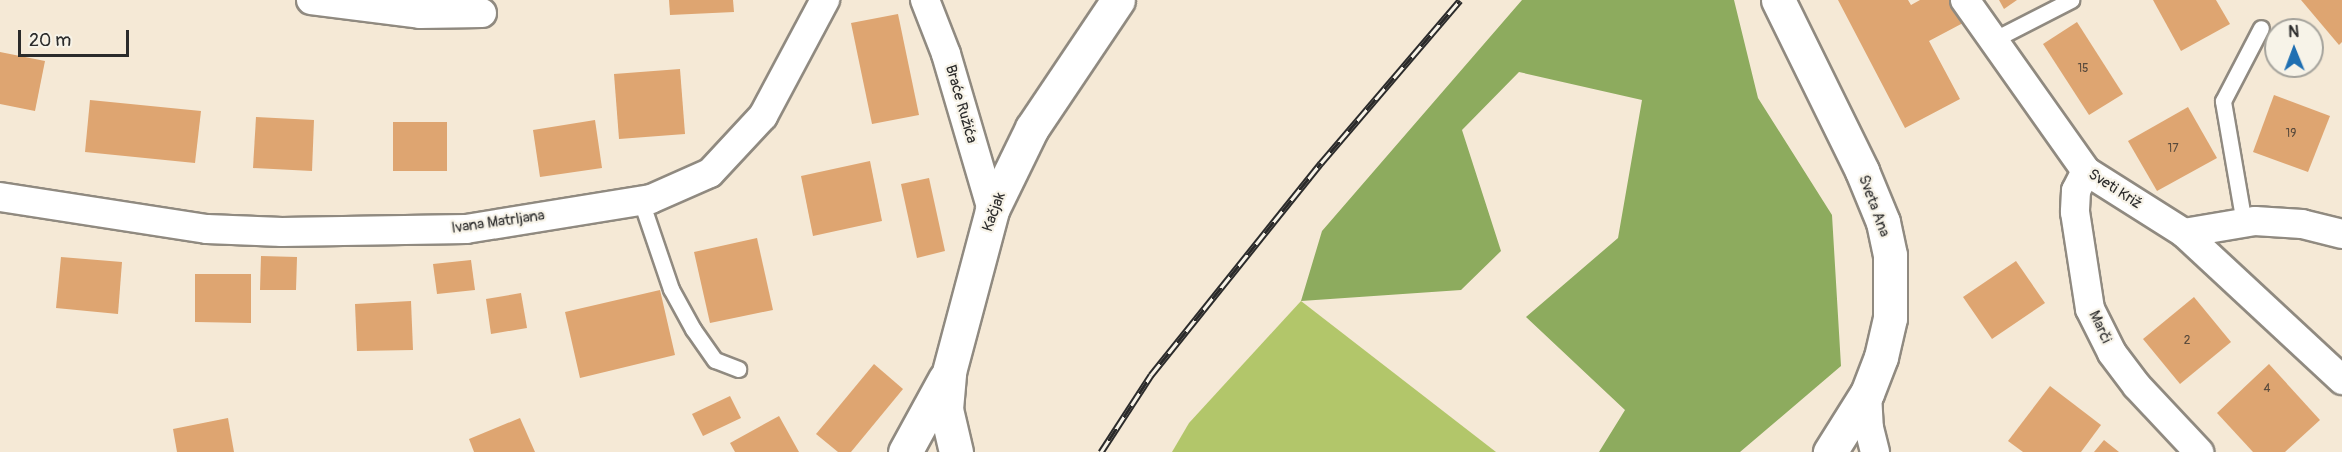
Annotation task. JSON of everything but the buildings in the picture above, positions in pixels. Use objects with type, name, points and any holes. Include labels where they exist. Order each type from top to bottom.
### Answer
[{"type":"main road","name":"Kačjak","points":[[956,452],[946,409],[949,372],[992,210],[1032,128],[1118,0]]},
{"type":"main road","name":"Sveta Ana","points":[[1778,0],[1862,171],[1883,222],[1890,255],[1890,318],[1881,357],[1867,393],[1830,452]]},
{"type":"main road","points":[[905,452],[949,372]]},
{"type":"street","points":[[311,0],[420,14],[482,13]]},
{"type":"street","name":"Ivana Matrljana","points":[[0,197],[207,229],[282,232],[466,229],[651,199],[710,173],[763,116],[825,0]]},
{"type":"street","name":"Braće Ružića","points":[[925,0],[946,54],[992,210]]},
{"type":"street","name":"Sveti Križ","points":[[1965,0],[2086,171],[2184,233]]},
{"type":"street","name":"Marči","points":[[2086,171],[2076,191],[2075,212],[2090,309],[2112,353],[2138,386],[2199,452]]},
{"type":"street","points":[[2184,233],[2255,221],[2302,224],[2342,234]]},
{"type":"street","points":[[2184,233],[2342,380]]},
{"type":"street","points":[[1867,393],[1869,428],[1875,452]]},
{"type":"lane","points":[[1993,40],[2071,0]]},
{"type":"lane","points":[[2244,223],[2223,101],[2261,28]]},
{"type":"lane","points":[[641,201],[671,289],[693,329],[715,360],[738,369]]},
{"type":"green space","points":[[1522,0],[1734,0],[1758,98],[1832,215],[1841,366],[1740,452],[1599,452],[1625,410],[1526,317],[1618,238],[1642,100],[1519,72],[1462,130],[1501,251],[1461,290],[1301,301],[1322,231]]},
{"type":"green space","points":[[1301,301],[1496,452],[1172,452],[1189,423]]},
{"type":"railway","points":[[1101,452],[1151,375],[1321,163],[1460,0]]}]
